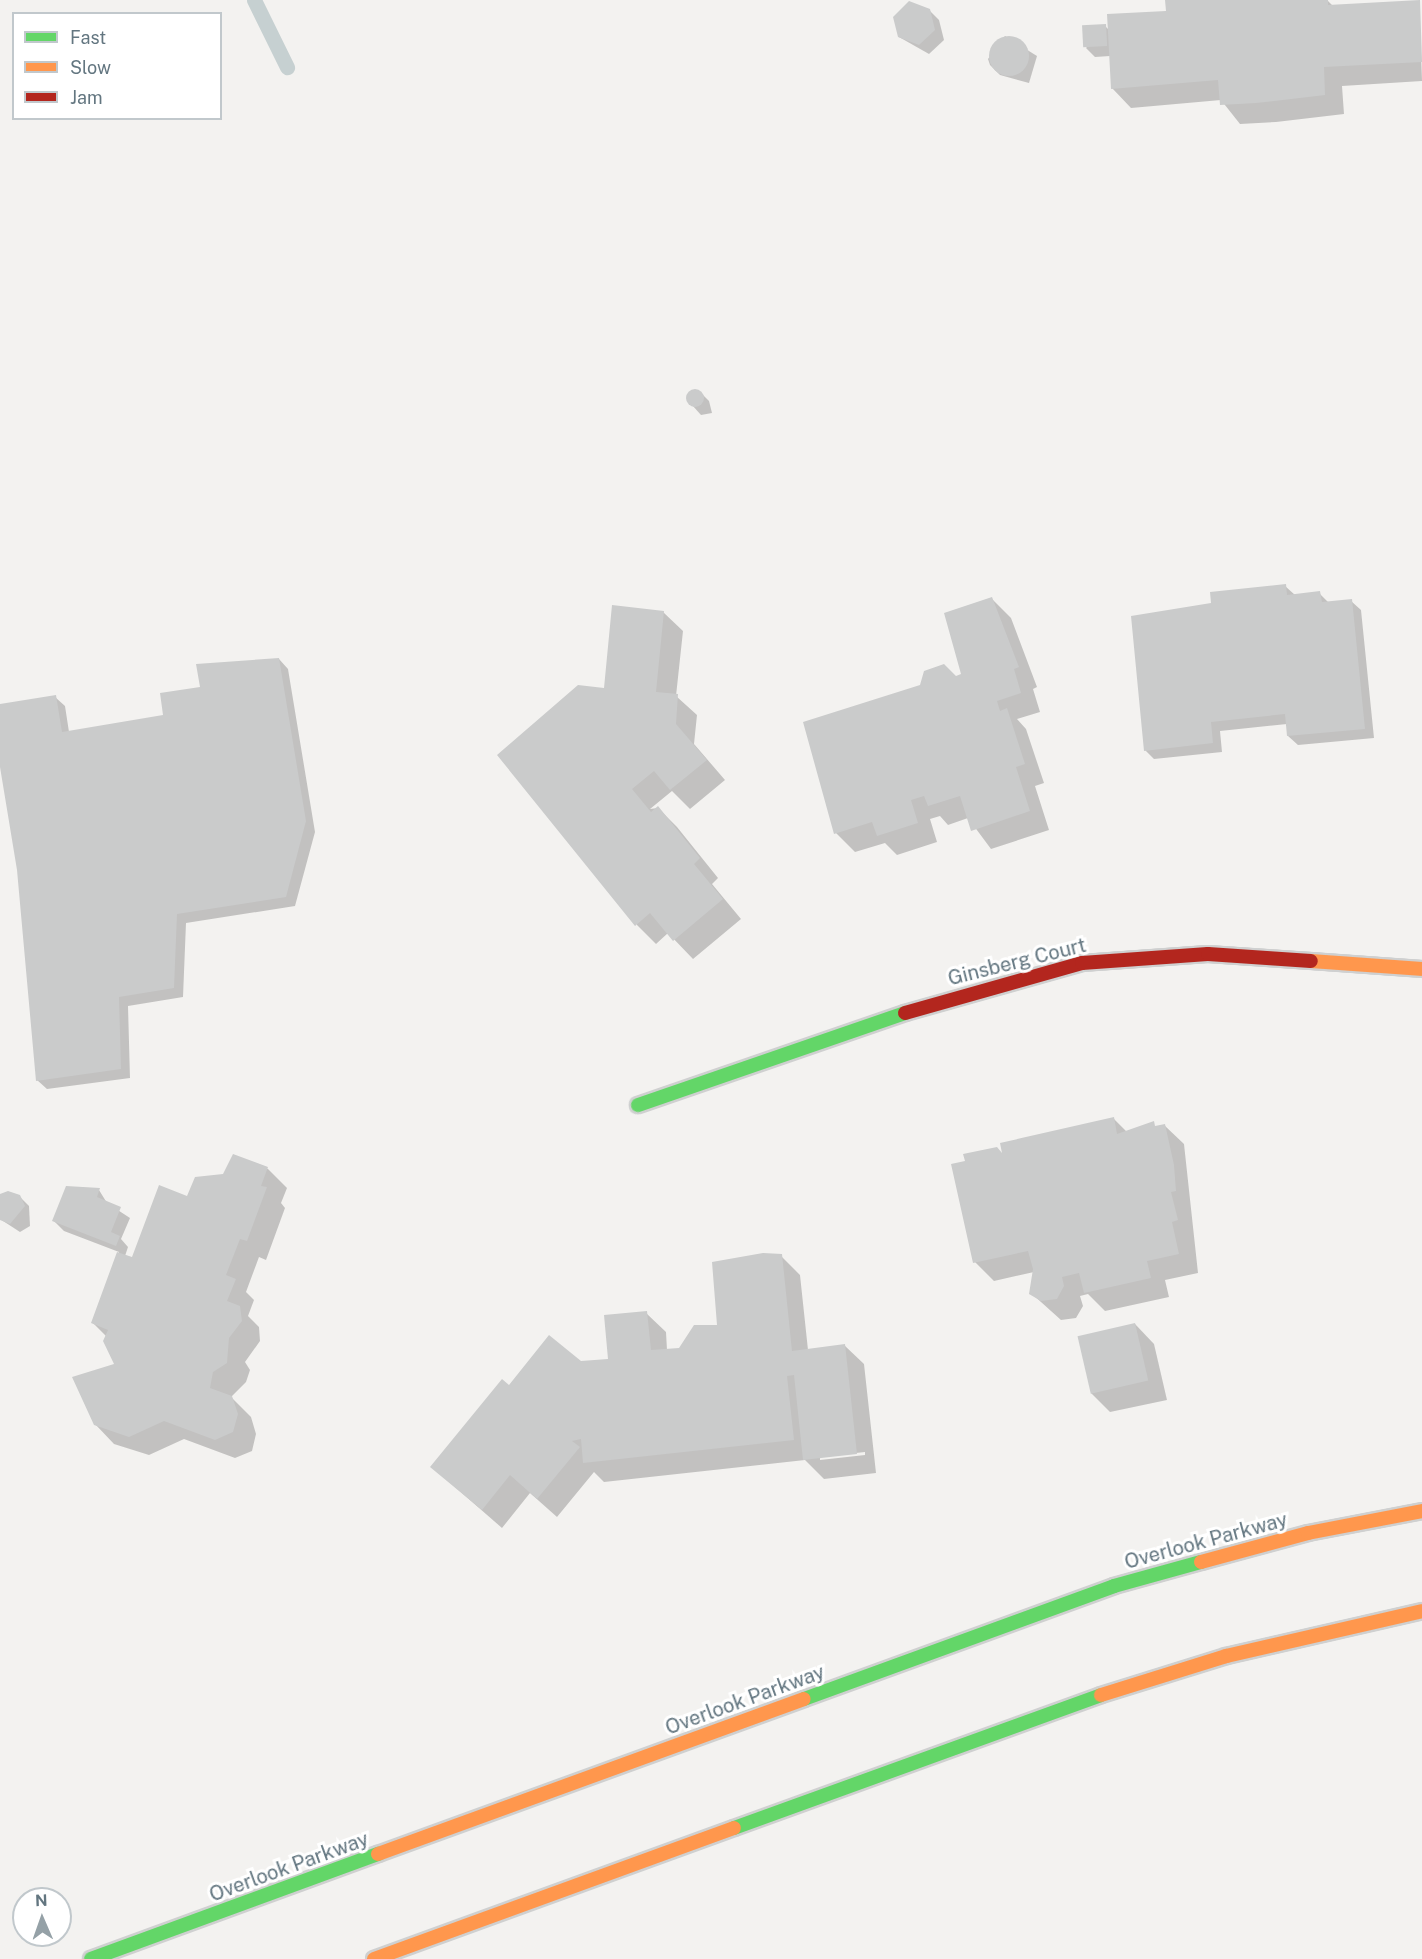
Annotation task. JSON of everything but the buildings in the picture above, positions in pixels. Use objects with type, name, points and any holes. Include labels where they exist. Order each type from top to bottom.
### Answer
[{"type":"street","name":"Ginsberg Court","points":[[638,1105],[976,990],[1082,963],[1208,954],[1422,969]]},
{"type":"street","name":"Overlook Parkway","points":[[91,1959],[1114,1586],[1308,1533],[1422,1511]]},
{"type":"street","points":[[374,1959],[1087,1699],[1226,1656],[1422,1611]]},
{"type":"waterway","points":[[254,0],[287,67]]},
{"type":"traffic: fast","points":[[638,1105],[905,1013]]},
{"type":"traffic: fast","points":[[804,1699],[1114,1586],[1201,1562]]},
{"type":"traffic: fast","points":[[734,1828],[1101,1695]]},
{"type":"traffic: fast","points":[[91,1959],[378,1854]]},
{"type":"traffic: slow","points":[[1311,961],[1422,969]]},
{"type":"traffic: slow","points":[[1201,1562],[1308,1533],[1422,1511]]},
{"type":"traffic: slow","points":[[1101,1695],[1226,1656],[1422,1611]]},
{"type":"traffic: slow","points":[[378,1854],[804,1699]]},
{"type":"traffic: slow","points":[[374,1959],[734,1828]]},
{"type":"traffic: jam","points":[[905,1013],[1082,963],[1208,954],[1311,961]]}]
